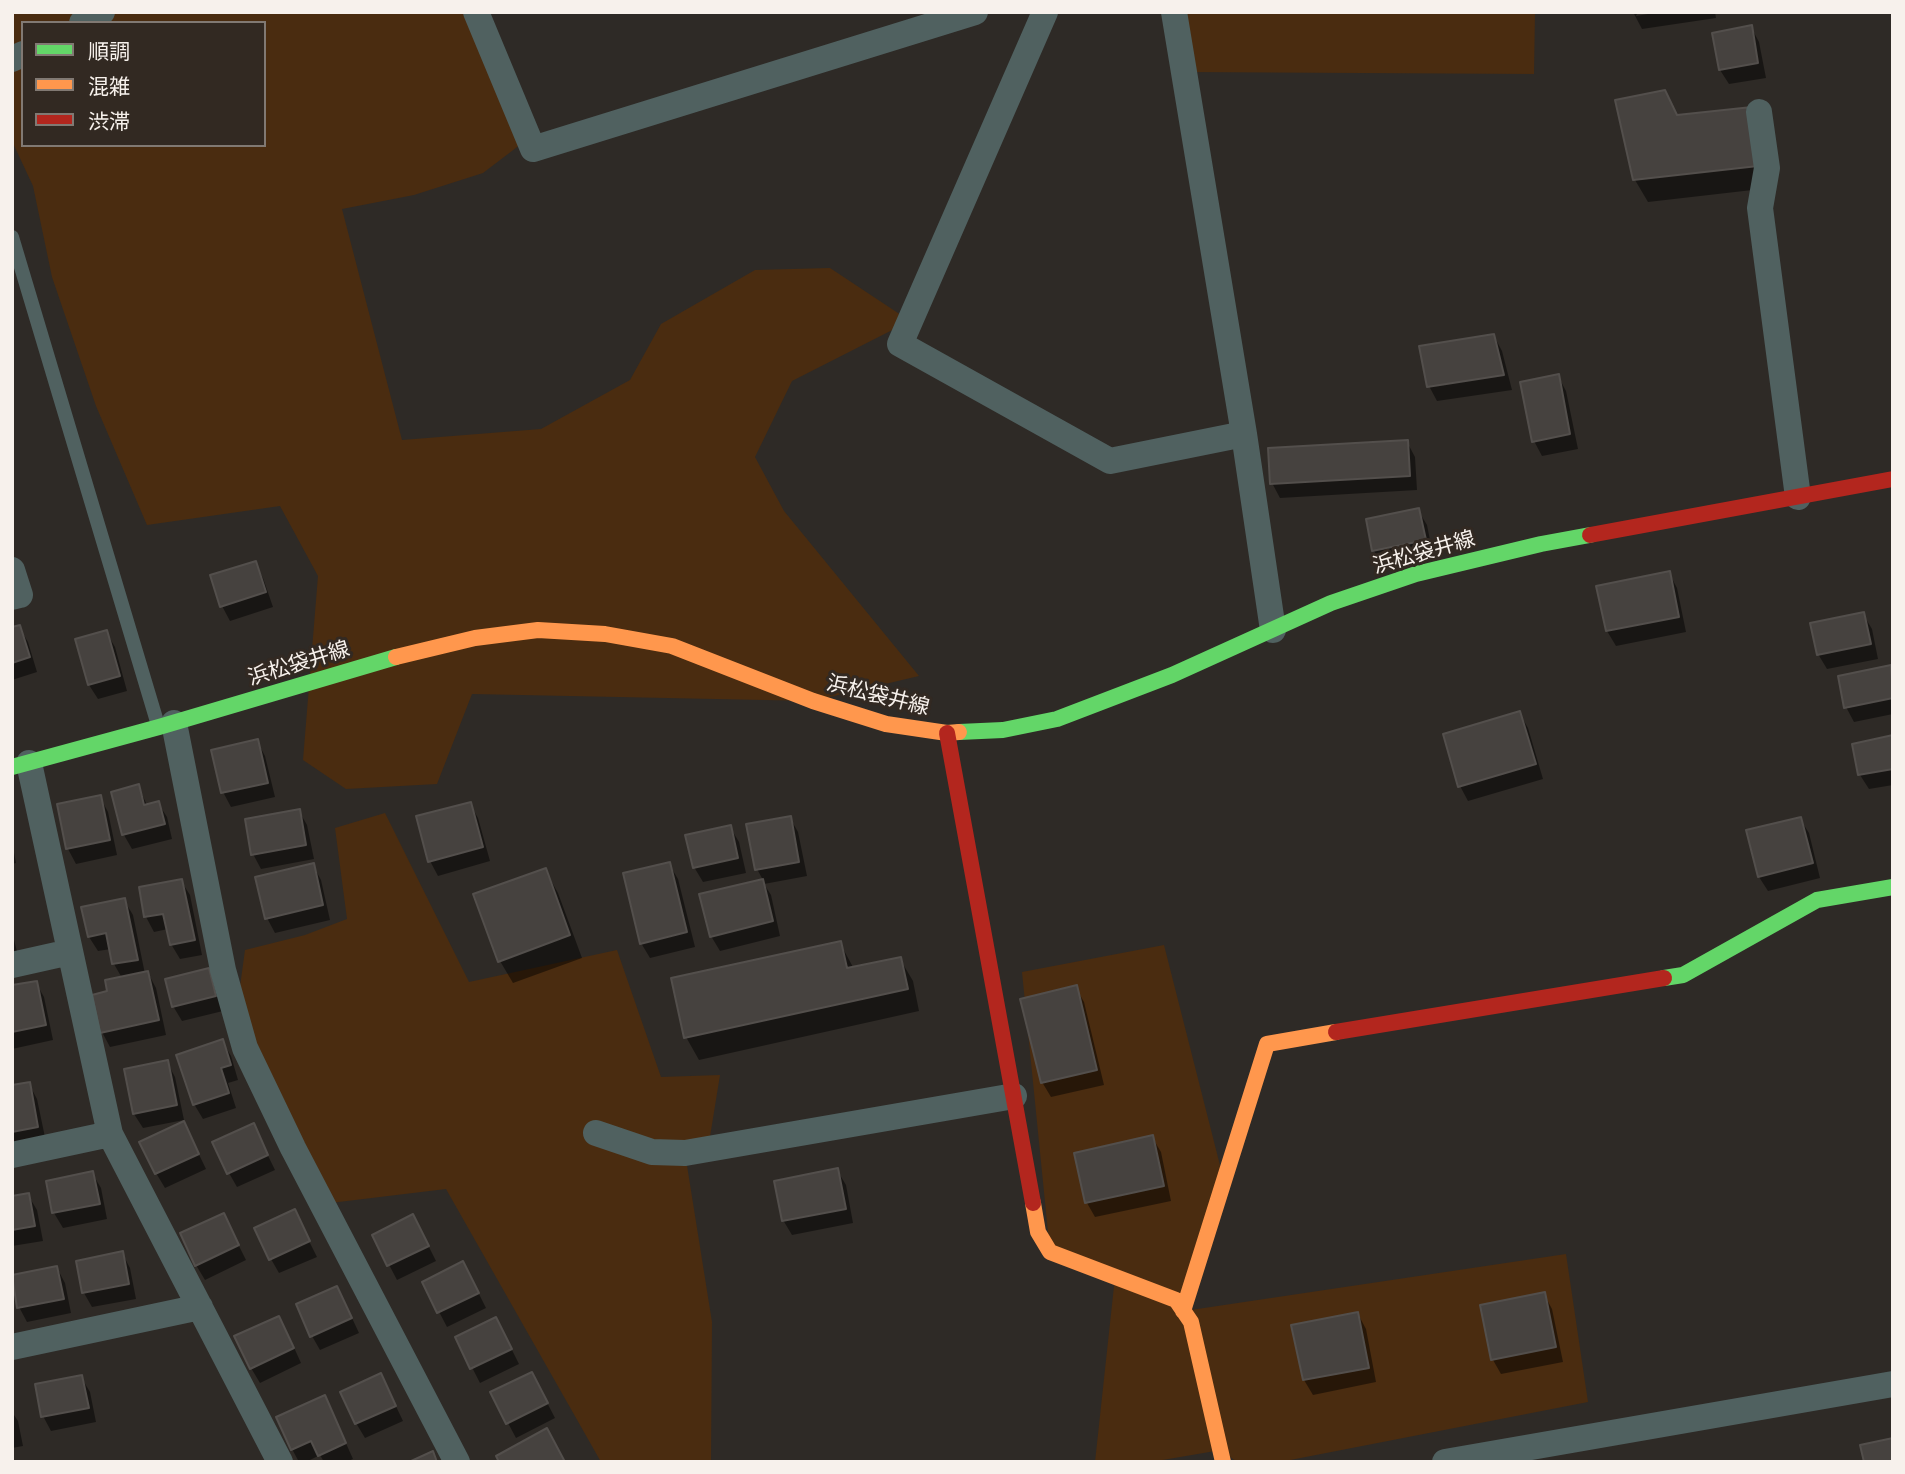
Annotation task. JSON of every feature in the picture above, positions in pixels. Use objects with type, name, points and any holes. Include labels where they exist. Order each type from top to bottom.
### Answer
[{"type":"main road","name":"浜松袋井線","points":[[21,765],[402,655],[475,638],[538,630],[605,634],[672,646],[813,701],[886,723],[947,733],[1003,730],[1057,719],[1172,675],[1331,603],[1416,573],[1541,544],[1893,479]]},
{"type":"main road","points":[[947,733],[1038,1232],[1050,1252],[1176,1300],[1191,1322],[1223,1462]]},
{"type":"main road","points":[[1183,1311],[1266,1044],[1683,975],[1817,900],[1893,887]]},
{"type":"street","points":[[86,21],[102,12]]},
{"type":"street","points":[[476,12],[533,149],[975,12]]},
{"type":"street","points":[[1045,12],[900,344],[1110,461],[1244,434]]},
{"type":"street","points":[[1174,12],[1244,434],[1273,630]]},
{"type":"street","points":[[1759,112],[1767,169],[1760,208],[1798,497]]},
{"type":"street","points":[[12,570],[20,595],[12,597]]},
{"type":"street","points":[[167,725],[223,970],[245,1048],[293,1148],[457,1462]]},
{"type":"street","points":[[21,765],[70,952],[110,1134],[281,1462]]},
{"type":"street","points":[[12,965],[70,952]]},
{"type":"street","points":[[596,1133],[652,1152],[685,1153],[1014,1097]]},
{"type":"street","points":[[12,1155],[110,1134]]},
{"type":"street","points":[[12,1347],[200,1307]]},
{"type":"street","points":[[1445,1462],[1893,1384]]},
{"type":"lane","points":[[12,237],[167,725]]},
{"type":"shaded area","points":[[12,12],[487,12],[529,138],[483,173],[414,195],[342,209],[402,440],[541,429],[630,380],[661,324],[755,270],[830,268],[910,321],[792,381],[755,457],[784,511],[919,676],[813,701],[472,694],[437,784],[346,789],[303,760],[318,576],[280,506],[147,525],[96,406],[52,277],[33,186],[12,141]]},
{"type":"shaded area","points":[[1174,12],[1535,12],[1534,74],[1184,72]]},
{"type":"shaded area","points":[[385,813],[469,982],[617,950],[661,1077],[720,1075],[708,1149],[685,1153],[712,1322],[711,1462],[601,1462],[446,1189],[322,1204],[236,1016],[245,950],[305,935],[347,919],[335,828]]},
{"type":"shaded area","points":[[1164,945],[1224,1181],[1184,1311],[1566,1254],[1588,1402],[1280,1462],[1237,1462],[1221,1450],[1151,1462],[1095,1462],[1115,1277],[1050,1252],[1022,972]]},
{"type":"building","points":[[1752,25],[1758,63],[1719,70],[1712,33]]},
{"type":"building","points":[[1665,90],[1677,115],[1752,107],[1758,166],[1633,180],[1615,100]]},
{"type":"building","points":[[1494,334],[1504,375],[1427,387],[1419,346]]},
{"type":"building","points":[[1559,374],[1570,434],[1532,442],[1520,382]]},
{"type":"building","points":[[1408,440],[1410,476],[1270,484],[1268,448]]},
{"type":"building","points":[[1419,508],[1426,540],[1372,551],[1366,519]]},
{"type":"building","points":[[256,561],[266,592],[220,607],[210,575]]},
{"type":"building","points":[[1670,571],[1679,617],[1606,631],[1596,586]]},
{"type":"building","points":[[1864,612],[1871,644],[1817,655],[1810,623]]},
{"type":"building","points":[[20,625],[30,657],[12,663],[12,627]]},
{"type":"building","points":[[107,630],[120,676],[88,685],[75,639]]},
{"type":"building","points":[[1891,665],[1893,698],[1844,708],[1838,676]]},
{"type":"building","points":[[1520,711],[1536,764],[1458,787],[1443,734]]},
{"type":"building","points":[[1893,735],[1893,769],[1858,775],[1852,744]]},
{"type":"building","points":[[258,739],[268,783],[221,793],[211,750]]},
{"type":"building","points":[[139,784],[144,805],[159,801],[165,824],[122,835],[111,792]]},
{"type":"building","points":[[101,795],[110,840],[66,849],[57,804]]},
{"type":"building","points":[[471,802],[483,847],[428,862],[416,816]]},
{"type":"building","points":[[300,809],[306,845],[251,855],[245,819]]},
{"type":"building","points":[[791,816],[799,862],[755,870],[746,824]]},
{"type":"building","points":[[1801,817],[1813,863],[1758,877],[1746,830]]},
{"type":"building","points":[[731,825],[738,858],[693,868],[685,835]]},
{"type":"building","points":[[670,862],[687,932],[640,944],[623,873]]},
{"type":"building","points":[[314,863],[323,905],[265,919],[255,877]]},
{"type":"building","points":[[546,868],[570,935],[498,962],[473,894]]},
{"type":"building","points":[[182,879],[195,940],[170,945],[163,914],[144,917],[139,887]]},
{"type":"building","points":[[763,879],[773,921],[710,937],[699,894]]},
{"type":"building","points":[[125,898],[138,960],[112,964],[106,933],[88,937],[81,907]]},
{"type":"building","points":[[841,941],[847,968],[901,957],[908,989],[684,1038],[671,978]]},
{"type":"building","points":[[209,968],[216,996],[172,1007],[165,979]]},
{"type":"building","points":[[148,971],[159,1020],[100,1033],[92,995],[107,991],[105,980]]},
{"type":"building","points":[[37,981],[46,1025],[12,1032],[12,985]]},
{"type":"building","points":[[1077,985],[1097,1070],[1041,1083],[1020,999]]},
{"type":"building","points":[[223,1039],[231,1065],[221,1068],[229,1093],[193,1105],[176,1055]]},
{"type":"building","points":[[168,1060],[177,1105],[133,1114],[124,1069]]},
{"type":"building","points":[[30,1082],[38,1127],[12,1132],[12,1085]]},
{"type":"building","points":[[184,1121],[199,1154],[155,1174],[139,1142]]},
{"type":"building","points":[[254,1123],[268,1155],[227,1174],[212,1142]]},
{"type":"building","points":[[1153,1135],[1164,1186],[1085,1203],[1074,1153]]},
{"type":"building","points":[[838,1168],[846,1209],[782,1221],[774,1181]]},
{"type":"building","points":[[93,1171],[100,1204],[52,1213],[46,1181]]},
{"type":"building","points":[[29,1193],[35,1226],[12,1230],[12,1196]]},
{"type":"building","points":[[295,1209],[310,1241],[269,1260],[254,1228]]},
{"type":"building","points":[[224,1213],[239,1245],[195,1266],[180,1233]]},
{"type":"building","points":[[413,1214],[429,1246],[387,1266],[372,1235]]},
{"type":"building","points":[[123,1251],[129,1284],[82,1293],[76,1261]]},
{"type":"building","points":[[463,1261],[479,1293],[437,1313],[422,1282]]},
{"type":"building","points":[[57,1266],[64,1299],[17,1308],[12,1275]]},
{"type":"building","points":[[337,1286],[352,1318],[310,1337],[296,1304]]},
{"type":"building","points":[[1545,1292],[1556,1347],[1491,1360],[1480,1305]]},
{"type":"building","points":[[1358,1312],[1369,1368],[1303,1380],[1291,1325]]},
{"type":"building","points":[[279,1316],[294,1348],[250,1369],[234,1336]]},
{"type":"building","points":[[496,1317],[512,1349],[470,1369],[455,1337]]},
{"type":"building","points":[[532,1372],[548,1403],[506,1424],[490,1392]]},
{"type":"building","points":[[381,1373],[396,1406],[355,1424],[340,1392]]},
{"type":"building","points":[[82,1375],[89,1408],[41,1417],[35,1384]]},
{"type":"building","points":[[325,1395],[346,1443],[318,1456],[311,1441],[291,1450],[276,1417]]},
{"type":"building","points":[[547,1428],[565,1462],[499,1462],[496,1456]]},
{"type":"building","points":[[1893,1438],[1893,1462],[1864,1462],[1860,1445]]},
{"type":"building","points":[[433,1451],[437,1462],[409,1462]]},
{"type":"traffic: fast","points":[[959,732],[1003,730],[1057,719],[1172,675],[1331,603],[1416,574],[1590,535]]},
{"type":"traffic: fast","points":[[12,767],[396,657]]},
{"type":"traffic: fast","points":[[1664,978],[1683,975],[1817,900],[1893,887]]},
{"type":"traffic: slow","points":[[396,657],[475,638],[538,630],[605,634],[672,646],[813,701],[886,724],[947,733],[959,732]]},
{"type":"traffic: slow","points":[[1183,1311],[1267,1044],[1336,1032]]},
{"type":"traffic: slow","points":[[1033,1203],[1038,1232],[1050,1252],[1176,1300],[1191,1322],[1223,1462]]},
{"type":"traffic: jam","points":[[1590,535],[1893,479]]},
{"type":"traffic: jam","points":[[947,733],[1033,1203]]},
{"type":"traffic: jam","points":[[1336,1032],[1664,978]]}]
